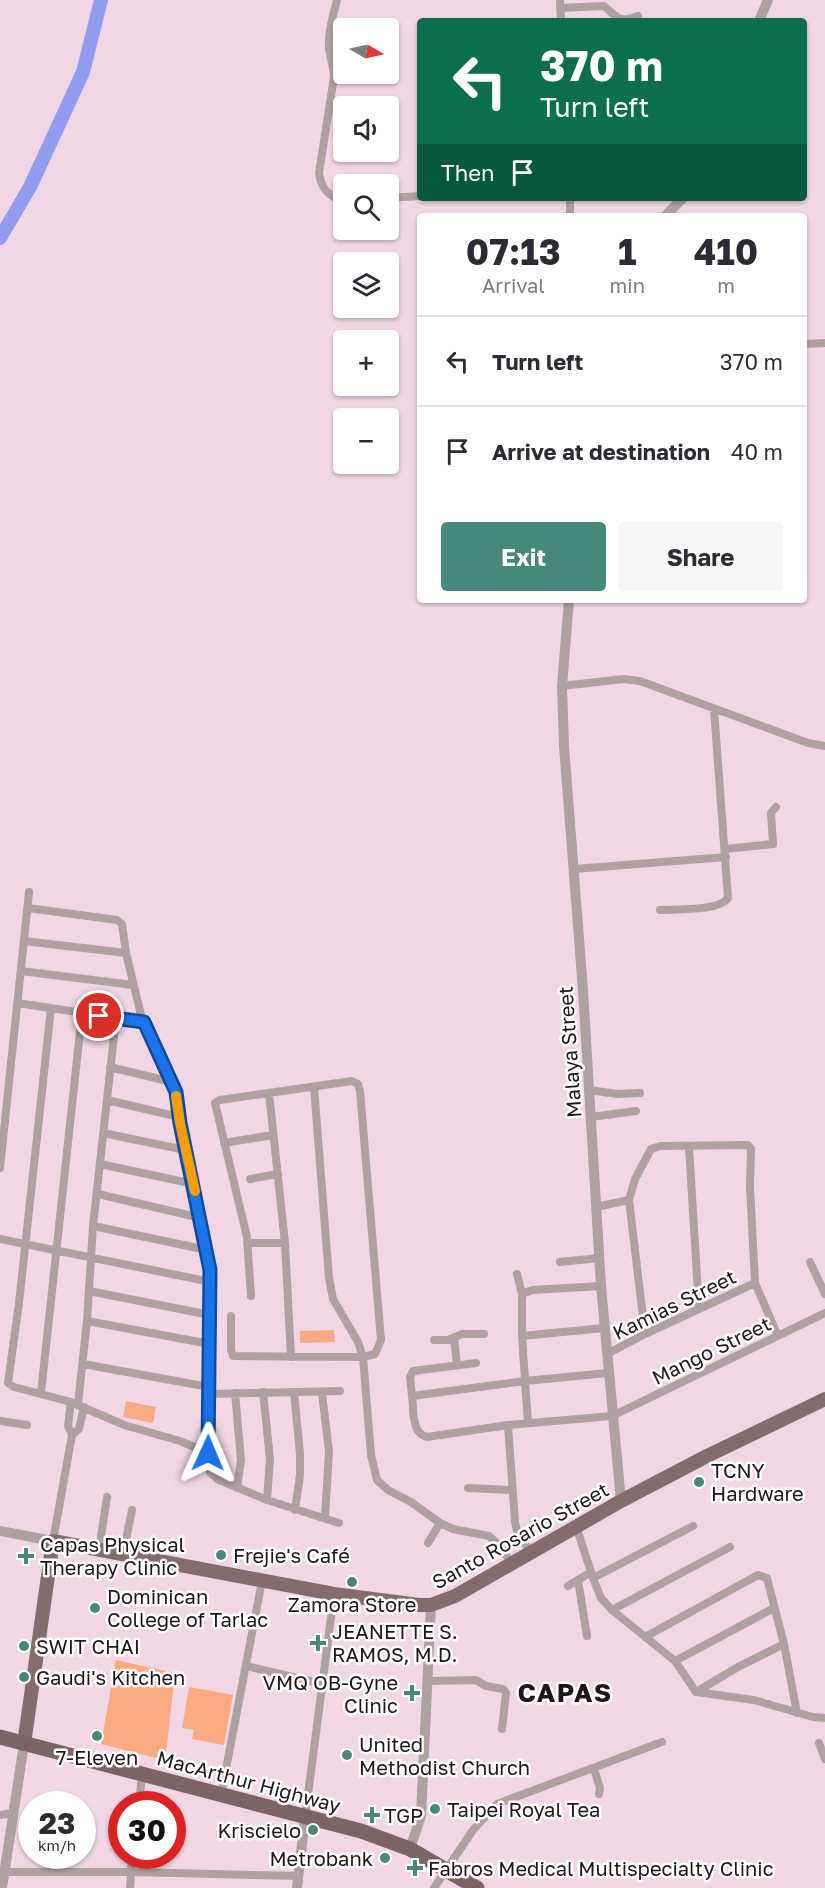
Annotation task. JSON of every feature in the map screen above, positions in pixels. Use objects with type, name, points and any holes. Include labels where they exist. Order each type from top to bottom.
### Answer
[{"type":"highway","name":"MacArthur Highway","points":[[0,1737],[362,1831],[410,1849],[477,1888]]},
{"type":"main road","name":"Santo Rosario Street","points":[[53,1541],[334,1594],[431,1605],[455,1596],[621,1501],[707,1456],[825,1399]]},
{"type":"main road","points":[[24,1744],[53,1541]]},
{"type":"street","points":[[333,197],[327,194],[320,184],[319,173],[334,77],[334,64],[329,49],[331,24],[337,0]]},
{"type":"street","points":[[760,18],[768,0]]},
{"type":"street","points":[[560,4],[604,6],[617,18]]},
{"type":"street","points":[[632,18],[638,16]]},
{"type":"street","points":[[399,197],[417,196]]},
{"type":"street","points":[[668,213],[680,201]]},
{"type":"street","points":[[807,344],[825,343]]},
{"type":"street","name":"Malaya Street","points":[[569,603],[562,687],[564,746],[604,1328],[621,1501]]},
{"type":"street","points":[[562,687],[622,679],[640,681],[808,743],[825,746]]},
{"type":"street","points":[[660,910],[716,907],[725,903],[728,891],[714,709]]},
{"type":"street","points":[[574,869],[725,853],[773,844],[771,813],[776,807]]},
{"type":"street","points":[[0,1168],[29,892]]},
{"type":"street","points":[[28,908],[120,921],[133,985],[144,1022],[172,1082],[201,1218],[211,1282],[208,1453],[210,1472],[213,1476],[237,1488],[267,1500],[339,1523]]},
{"type":"street","points":[[24,941],[126,953]]},
{"type":"street","points":[[21,970],[133,985]]},
{"type":"street","points":[[17,1003],[144,1022]]},
{"type":"street","points":[[51,1008],[26,1243],[8,1383],[14,1387],[78,1405],[124,1425],[180,1441],[208,1453]]},
{"type":"street","points":[[41,1394],[82,1013]]},
{"type":"street","points":[[72,1435],[79,1429],[78,1405],[87,1321],[93,1226],[116,1018]]},
{"type":"street","points":[[110,1067],[172,1082]]},
{"type":"street","points":[[231,1316],[233,1356],[363,1357],[375,1354],[381,1340],[360,1091],[358,1084],[352,1081],[216,1101],[215,1106],[247,1243],[251,1296]]},
{"type":"street","points":[[314,1087],[329,1278],[333,1299],[358,1341],[363,1357],[370,1455],[376,1480],[440,1523],[453,1529],[489,1536],[502,1548],[511,1563]]},
{"type":"street","points":[[589,1090],[617,1094],[640,1093]]},
{"type":"street","points":[[269,1093],[285,1243],[291,1357]]},
{"type":"street","points":[[107,1100],[179,1116]]},
{"type":"street","points":[[591,1117],[636,1111]]},
{"type":"street","points":[[103,1133],[185,1149]]},
{"type":"street","points":[[224,1143],[273,1136]]},
{"type":"street","points":[[645,1334],[629,1200],[635,1179],[651,1149],[660,1146],[748,1145],[751,1149],[750,1186],[755,1283],[778,1336]]},
{"type":"street","points":[[688,1147],[699,1309]]},
{"type":"street","points":[[100,1164],[194,1184]]},
{"type":"street","points":[[250,1179],[278,1174]]},
{"type":"street","points":[[98,1194],[201,1218]]},
{"type":"street","points":[[596,1207],[629,1200]]},
{"type":"street","points":[[93,1226],[207,1250]]},
{"type":"street","points":[[0,1239],[211,1282]]},
{"type":"street","points":[[247,1243],[285,1243]]},
{"type":"street","points":[[560,1262],[599,1258]]},
{"type":"street","points":[[810,1262],[825,1294]]},
{"type":"street","points":[[517,1274],[522,1294],[522,1336],[528,1424]]},
{"type":"street","name":"Kamias Street","points":[[607,1354],[755,1283]]},
{"type":"street","points":[[522,1294],[532,1290],[601,1286]]},
{"type":"street","points":[[89,1291],[210,1315]]},
{"type":"street","name":"Mango Street","points":[[612,1416],[825,1313]]},
{"type":"street","points":[[87,1321],[210,1344]]},
{"type":"street","points":[[522,1336],[604,1328]]},
{"type":"street","points":[[434,1340],[454,1338],[462,1334],[484,1334]]},
{"type":"street","points":[[454,1338],[457,1365]]},
{"type":"street","points":[[476,1363],[413,1371],[410,1377],[418,1433],[427,1437],[508,1425],[612,1416]]},
{"type":"street","points":[[83,1364],[234,1393],[340,1391]]},
{"type":"street","points":[[412,1396],[525,1380],[608,1373]]},
{"type":"street","points":[[263,1392],[270,1459],[267,1500]]},
{"type":"street","points":[[294,1392],[300,1454],[300,1475],[295,1509]]},
{"type":"street","points":[[234,1393],[241,1460],[237,1488]]},
{"type":"street","points":[[322,1393],[329,1452],[326,1518]]},
{"type":"street","points":[[53,1541],[72,1435],[68,1426],[78,1405]]},
{"type":"street","points":[[0,1421],[27,1425]]},
{"type":"street","points":[[508,1425],[511,1490],[517,1531],[530,1552]]},
{"type":"street","points":[[468,1488],[511,1490]]},
{"type":"street","points":[[99,1550],[107,1497]]},
{"type":"street","points":[[123,1554],[132,1510]]},
{"type":"street","points":[[428,1543],[440,1523]]},
{"type":"street","points":[[568,1586],[693,1526]]},
{"type":"street","points":[[576,1527],[601,1598],[612,1610],[675,1661],[696,1692],[754,1700],[797,1713],[825,1718]]},
{"type":"street","name":"Santo Rosario Street","points":[[0,1531],[53,1541]]},
{"type":"street","points":[[612,1610],[730,1547]]},
{"type":"street","points":[[645,1637],[758,1575],[767,1578],[784,1644],[797,1713]]},
{"type":"street","points":[[578,1580],[587,1636]]},
{"type":"street","points":[[221,1795],[262,1581]]},
{"type":"street","points":[[297,1888],[334,1594]]},
{"type":"street","points":[[410,1849],[421,1816],[431,1605]]},
{"type":"street","points":[[675,1661],[774,1608]]},
{"type":"street","points":[[696,1692],[738,1667],[784,1644]]},
{"type":"street","points":[[246,1666],[323,1684]]},
{"type":"street","points":[[428,1681],[476,1680],[486,1686],[503,1689],[506,1693],[502,1728]]},
{"type":"street","points":[[434,1888],[473,1830],[497,1803],[662,1742]]},
{"type":"street","points":[[819,1743],[825,1759]]},
{"type":"street","points":[[2,1888],[24,1744]]},
{"type":"street","points":[[594,1768],[600,1788],[599,1794]]},
{"type":"street","points":[[140,1791],[142,1775]]},
{"type":"street","points":[[0,1815],[13,1813]]},
{"type":"street","points":[[130,1869],[130,1888]]},
{"type":"street","points":[[4,1872],[299,1876]]},
{"type":"shaded area","points":[[334,1330],[335,1342],[300,1343],[300,1331]]},
{"type":"shaded area","points":[[126,1401],[156,1407],[153,1423],[123,1417]]},
{"type":"shaded area","points":[[116,1660],[175,1673],[166,1753],[160,1759],[101,1744]]},
{"type":"shaded area","points":[[189,1687],[233,1695],[224,1745],[192,1739],[194,1730],[182,1728]]},
{"type":"waterway","points":[[0,238],[30,187],[83,72],[101,0]]},
{"type":"slow traffic","points":[[176,1096],[195,1191]]},
{"type":"place","name":"TCNY Hardware","points":[[699,1482]]},
{"type":"place","name":"Frejie's Café","points":[[221,1555]]},
{"type":"place","name":"Capas Physical Therapy Clinic","points":[[26,1556]]},
{"type":"place","name":"Zamora Store","points":[[352,1582]]},
{"type":"place","name":"Dominican College of Tarlac","points":[[95,1608]]},
{"type":"place","name":"JEANETTE S. RAMOS, M.D.","points":[[318,1643]]},
{"type":"place","name":"SWIT CHAI","points":[[24,1646]]},
{"type":"place","name":"Gaudi's Kitchen","points":[[24,1677]]},
{"type":"place","name":"VMQ OB-Gyne Clinic","points":[[412,1693]]},
{"type":"place","name":"7-Eleven","points":[[97,1736]]},
{"type":"place","name":"United Methodist Church","points":[[347,1755]]},
{"type":"place","name":"Taipei Royal Tea","points":[[435,1809]]},
{"type":"place","name":"TGP","points":[[372,1815]]},
{"type":"place","name":"Kriscielo","points":[[313,1830]]},
{"type":"place","name":"Metrobank","points":[[385,1858]]},
{"type":"place","name":"Fabros Medical Multispecialty Clinic","points":[[415,1868]]},
{"type":"district","name":"CAPAS","points":[[565,1692]]},
{"type":"route","points":[[99,1016],[144,1022],[176,1092],[180,1123],[211,1277],[208,1453]]}]
